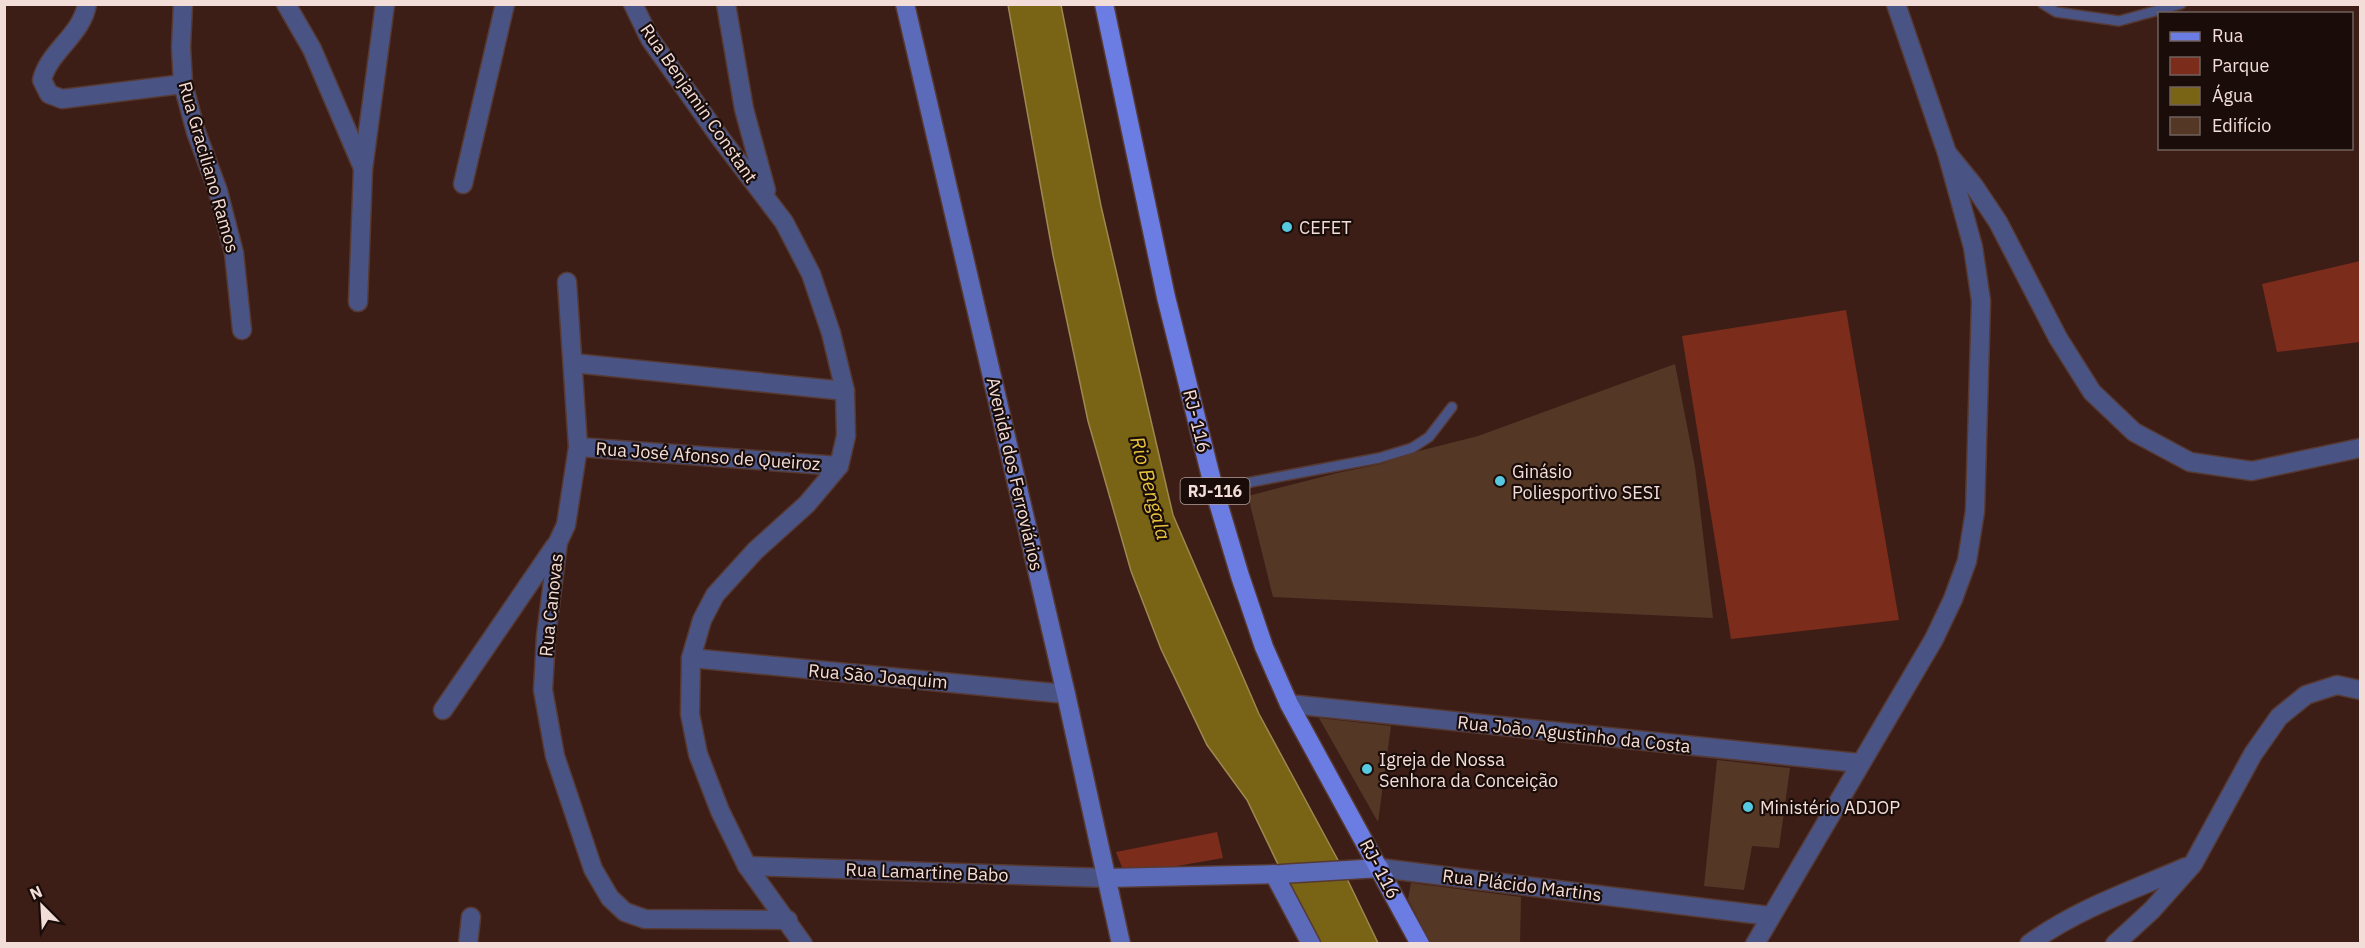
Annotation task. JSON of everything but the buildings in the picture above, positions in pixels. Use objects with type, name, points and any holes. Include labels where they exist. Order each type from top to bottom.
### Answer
[{"type":"main road","name":"Avenida dos Ferroviários","points":[[905,4],[1066,694],[1121,944]]},
{"type":"main road","name":"RJ- 116","points":[[1104,4],[1166,297],[1214,489],[1264,647],[1289,704],[1420,944]]},
{"type":"main road","name":"Rua Plácido Martins","points":[[1107,878],[1277,874],[1380,868]]},
{"type":"main road","points":[[1277,874],[1311,944]]},
{"type":"street","points":[[87,4],[72,36],[45,67],[42,80],[49,93],[62,99],[183,84]]},
{"type":"street","name":"Rua Graciliano Ramos","points":[[183,4],[181,47],[183,84],[196,132],[218,191],[234,254],[242,330]]},
{"type":"street","points":[[286,4],[312,49],[363,169]]},
{"type":"street","points":[[358,302],[363,169],[386,4]]},
{"type":"street","points":[[463,184],[505,4]]},
{"type":"street","name":"Rua Benjamin Constant","points":[[633,4],[650,39],[721,140],[784,222],[811,274],[831,333],[845,390],[846,436],[838,466],[807,504],[755,551],[715,595],[702,620],[691,658],[690,714],[698,754],[720,811],[747,866],[788,920],[803,944]]},
{"type":"street","name":"Rua Benjamin Constant","points":[[726,4],[744,109],[768,200]]},
{"type":"street","points":[[1755,944],[1859,763],[1934,639],[1953,599],[1967,561],[1975,512],[1981,301],[1973,247],[1947,153],[1896,4]]},
{"type":"street","points":[[1947,153],[1974,186],[1998,222],[2058,338],[2092,392],[2134,432],[2190,462],[2252,471],[2361,448]]},
{"type":"street","name":"Rua Canovas","points":[[567,282],[578,447],[566,525],[558,542],[546,636],[543,690],[555,756],[593,869],[610,898],[625,912],[645,919],[788,920]]},
{"type":"street","points":[[573,363],[845,390]]},
{"type":"street","name":"Rua José Afonso de Queiroz","points":[[578,447],[838,466]]},
{"type":"street","points":[[443,710],[558,542]]},
{"type":"street","name":"Rua São Joaquim","points":[[691,658],[1066,694]]},
{"type":"street","points":[[2115,944],[2152,910],[2193,864],[2253,753],[2279,717],[2306,695],[2337,685],[2361,690]]},
{"type":"street","name":"Rua João Agustinho da Costa","points":[[1289,704],[1859,763]]},
{"type":"street","points":[[2029,944],[2052,927],[2083,911],[2193,864]]},
{"type":"street","name":"Rua Lamartine Babo","points":[[747,866],[1107,878]]},
{"type":"street","name":"Rua Plácido Martins","points":[[1380,868],[1770,916]]},
{"type":"street","points":[[468,944],[471,917]]},
{"type":"lane","points":[[2043,4],[2056,12],[2119,21],[2181,4]]},
{"type":"lane","points":[[1214,489],[1379,458],[1412,448],[1429,436],[1452,407]]},
{"type":"green space","points":[[2360,261],[2360,342],[2277,352],[2262,284]]},
{"type":"green space","points":[[1846,310],[1899,620],[1731,639],[1682,336]]},
{"type":"green space","points":[[1217,832],[1223,858],[1125,875],[1116,852]]},
{"type":"water","name":"Rio Bengala","points":[[1008,5],[1061,5],[1101,206],[1173,515],[1259,714],[1339,862],[1378,943],[1316,943],[1247,800],[1207,745],[1161,649],[1131,571],[1088,421],[1053,255]]},
{"type":"place","name":"CEFET","points":[[1287,227]]},
{"type":"place","name":"Ginásio Poliesportivo SESI","points":[[1500,481]]},
{"type":"place","name":"Igreja de Nossa Senhora da Conceição","points":[[1367,769]]},
{"type":"place","name":"Ministério ADJOP","points":[[1748,807]]}]
